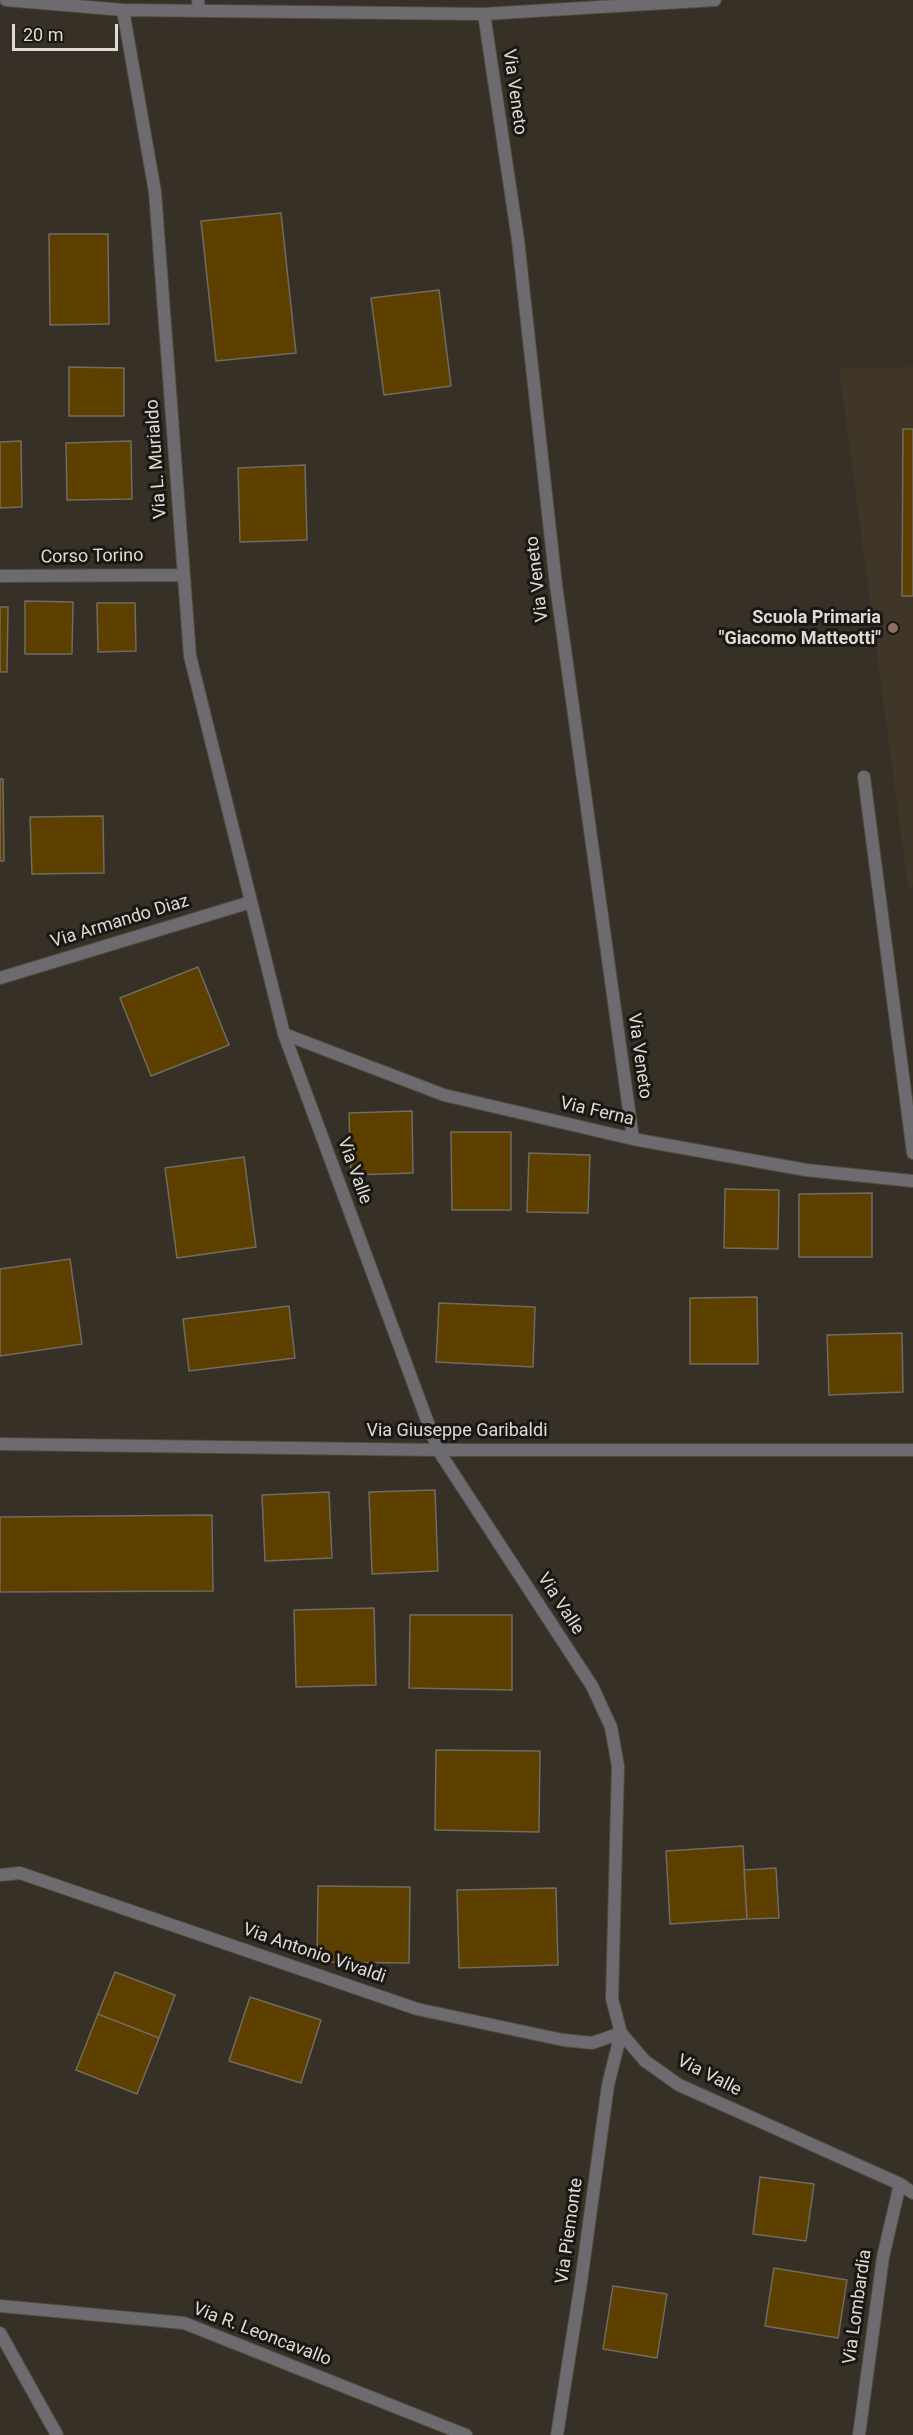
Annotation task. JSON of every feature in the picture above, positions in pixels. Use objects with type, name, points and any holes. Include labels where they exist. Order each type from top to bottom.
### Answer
[{"type":"street","points":[[6,0],[123,10],[198,5],[484,14],[715,0]]},
{"type":"street","name":"Via L. Murialdo","points":[[123,10],[155,192],[190,656],[251,902]]},
{"type":"street","name":"Via Veneto","points":[[484,14],[518,240],[557,596],[633,1139]]},
{"type":"street","name":"Corso Torino","points":[[0,576],[184,574]]},
{"type":"street","points":[[864,777],[913,1153]]},
{"type":"street","name":"Via Armando Diaz","points":[[0,978],[251,902]]},
{"type":"street","name":"Via Valle","points":[[251,902],[284,1034],[438,1450],[592,1686],[611,1728],[618,1766],[612,1999],[621,2033],[645,2061],[679,2085],[900,2184],[913,2193]]},
{"type":"street","name":"Via Ferna","points":[[284,1034],[444,1095],[633,1139],[806,1170],[913,1181]]},
{"type":"street","name":"Via Giuseppe Garibaldi","points":[[0,1444],[438,1450],[913,1450]]},
{"type":"street","name":"Via Antonio Vivaldi","points":[[0,1875],[20,1873],[417,2009],[562,2040],[592,2043],[621,2033]]},
{"type":"street","name":"Via Piemonte","points":[[557,2435],[608,2085],[621,2033]]},
{"type":"street","name":"Via Lombardia","points":[[859,2435],[883,2257],[900,2184]]},
{"type":"street","name":"Via R. Leoncavallo","points":[[0,2306],[184,2323],[466,2435]]},
{"type":"street","points":[[0,2333],[57,2435]]},
{"type":"shaded area","name":"Scuola Primaria \"Giacomo Matteotti\"","points":[[913,367],[913,887],[908,887],[839,368]]},
{"type":"building","points":[[281,213],[296,353],[216,361],[201,221]]},
{"type":"building","points":[[49,234],[108,234],[109,324],[50,325]]},
{"type":"building","points":[[439,290],[451,386],[384,395],[371,298]]},
{"type":"building","points":[[69,367],[124,368],[124,416],[69,416]]},
{"type":"building","points":[[903,429],[913,429],[913,596],[902,596]]},
{"type":"building","points":[[21,441],[22,507],[0,508],[0,442]]},
{"type":"building","points":[[131,441],[132,499],[67,500],[66,443]]},
{"type":"building","points":[[305,465],[307,540],[240,542],[238,468]]},
{"type":"building","points":[[25,601],[73,602],[72,654],[25,654]]},
{"type":"building","points":[[97,603],[135,603],[136,651],[98,652]]},
{"type":"building","points":[[0,607],[8,607],[7,672],[0,672]]},
{"type":"building","points":[[0,779],[3,779],[4,861],[0,861]]},
{"type":"building","points":[[103,816],[104,873],[32,874],[30,817]]},
{"type":"building","points":[[198,967],[229,1045],[151,1076],[120,998]]},
{"type":"building","points":[[412,1111],[413,1173],[351,1175],[349,1113]]},
{"type":"building","points":[[451,1132],[511,1132],[511,1210],[452,1210]]},
{"type":"building","points":[[529,1153],[590,1155],[588,1213],[527,1212]]},
{"type":"building","points":[[244,1157],[256,1247],[177,1258],[165,1168]]},
{"type":"building","points":[[725,1189],[779,1190],[778,1249],[724,1248]]},
{"type":"building","points":[[872,1193],[872,1257],[799,1257],[799,1194]]},
{"type":"building","points":[[70,1259],[82,1344],[0,1356],[0,1269]]},
{"type":"building","points":[[757,1297],[758,1364],[690,1364],[690,1298]]},
{"type":"building","points":[[439,1303],[535,1307],[533,1367],[436,1362]]},
{"type":"building","points":[[289,1306],[295,1358],[189,1371],[183,1319]]},
{"type":"building","points":[[902,1333],[903,1392],[829,1395],[827,1335]]},
{"type":"building","points":[[435,1490],[438,1571],[372,1574],[369,1492]]},
{"type":"building","points":[[329,1492],[332,1558],[265,1561],[262,1495]]},
{"type":"building","points":[[212,1515],[213,1591],[0,1592],[0,1517]]},
{"type":"building","points":[[374,1608],[376,1685],[296,1687],[294,1610]]},
{"type":"building","points":[[410,1615],[512,1615],[512,1690],[409,1688]]},
{"type":"building","points":[[436,1750],[540,1751],[539,1832],[435,1830]]},
{"type":"building","points":[[743,1846],[747,1919],[670,1924],[666,1851]]},
{"type":"building","points":[[776,1868],[779,1918],[747,1919],[744,1870]]},
{"type":"building","points":[[318,1886],[410,1887],[409,1963],[317,1962]]},
{"type":"building","points":[[556,1888],[558,1965],[459,1968],[457,1890]]},
{"type":"building","points":[[115,1972],[175,1995],[159,2038],[98,2014]]},
{"type":"building","points":[[250,1997],[321,2020],[301,2083],[229,2061]]},
{"type":"building","points":[[98,2014],[159,2038],[137,2094],[76,2070]]},
{"type":"building","points":[[760,2177],[814,2184],[806,2241],[753,2234]]},
{"type":"building","points":[[774,2268],[847,2280],[838,2338],[765,2326]]},
{"type":"building","points":[[613,2286],[667,2294],[657,2358],[603,2349]]},
{"type":"place","name":"Scuola Primaria \"Giacomo Matteotti\"","points":[[893,628]]}]
